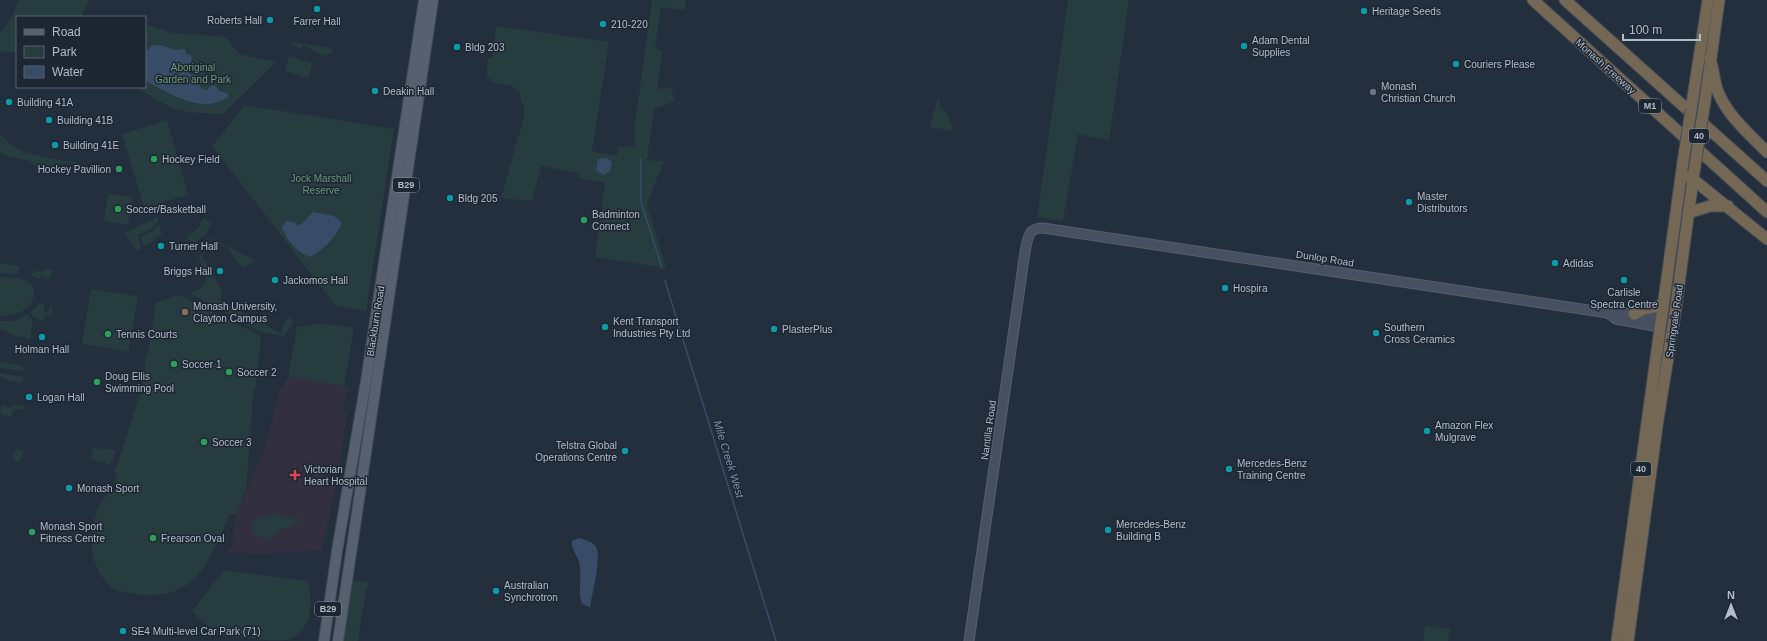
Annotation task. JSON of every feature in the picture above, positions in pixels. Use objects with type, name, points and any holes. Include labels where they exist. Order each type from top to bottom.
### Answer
[{"type":"highway","name":"Monash Freeway","points":[[1533,0],[1767,212]]},
{"type":"highway","name":"M1","points":[[1565,0],[1767,181]]},
{"type":"highway","name":"Springvale Road","points":[[1655,438],[1663,305],[1708,0]]},
{"type":"highway","name":"Springvale Road","points":[[1617,641],[1627,570],[1655,438],[1674,321],[1693,175],[1719,0]]},
{"type":"highway","points":[[1710,59],[1721,97],[1744,128]]},
{"type":"highway","points":[[1691,110],[1704,100],[1715,102],[1744,128],[1767,152]]},
{"type":"highway","points":[[1683,166],[1767,239]]},
{"type":"highway","points":[[1688,213],[1710,206],[1728,206]]},
{"type":"highway","points":[[1634,314],[1644,309],[1663,305]]},
{"type":"highway","name":"Springvale Road","points":[[1627,570],[1628,641]]},
{"type":"main road","name":"Blackburn Road","points":[[324,641],[366,381],[424,0]]},
{"type":"main road","name":"Blackburn Road","points":[[338,641],[433,0]]},
{"type":"main road","points":[[334,572],[348,573]]},
{"type":"street","name":"Dunlop Road","points":[[1038,228],[1184,248],[1608,313],[1616,318],[1653,326],[1661,322]]},
{"type":"street","name":"Nantilla Road","points":[[969,641],[1027,242],[1030,233],[1038,228]]},
{"type":"street","name":"Dunlop Road","points":[[1608,313],[1615,311],[1634,314],[1661,322]]},
{"type":"shaded area","name":"Victorian Heart Hospital","points":[[288,377],[350,387],[345,396],[342,411],[347,414],[333,501],[321,550],[262,554],[227,552],[233,543],[236,515],[265,448],[279,392]]},
{"type":"green space","points":[[18,0],[89,0],[81,16],[16,16],[16,53],[0,51],[0,32],[12,18]]},
{"type":"green space","points":[[652,0],[686,0],[685,10],[661,7],[655,48],[662,52],[657,89],[671,87],[675,101],[654,109],[647,160],[664,161],[647,203],[666,268],[595,257],[605,183],[579,178],[579,173],[541,166],[532,201],[501,198],[525,113],[519,91],[512,86],[491,82],[491,79],[486,78],[488,58],[492,58],[496,26],[609,42],[592,152],[617,155],[618,146],[635,147],[635,123]]},
{"type":"green space","points":[[1068,0],[1129,0],[1109,141],[1078,134],[1063,221],[1037,217]]},
{"type":"green space","name":"Aboriginal Garden and Park","points":[[146,25],[172,33],[220,36],[227,39],[239,54],[276,62],[223,114],[182,111],[170,107],[136,88],[146,88]]},
{"type":"green space","points":[[292,42],[331,48],[332,53],[324,56],[303,45],[301,49],[291,44]]},
{"type":"green space","points":[[289,56],[312,63],[308,78],[285,71]]},
{"type":"green space","points":[[938,97],[941,108],[945,110],[954,131],[930,127]]},
{"type":"green space","name":"Jock Marshall Reserve","points":[[245,105],[394,129],[366,311],[335,305],[212,146]]},
{"type":"green space","name":"Hockey Field","points":[[167,120],[188,195],[144,208],[122,134]]},
{"type":"green space","points":[[0,135],[12,145],[26,152],[75,162],[76,164],[57,164],[46,170],[33,165],[29,161],[4,155],[0,151]]},
{"type":"green space","name":"Soccer/Basketball","points":[[108,194],[132,197],[128,225],[104,221]]},
{"type":"green space","points":[[158,217],[158,222],[151,229],[138,235],[141,249],[138,251],[124,233]]},
{"type":"green space","points":[[203,218],[212,222],[206,234],[194,243],[185,238],[198,228]]},
{"type":"green space","points":[[159,225],[162,234],[144,247],[141,237],[153,231]]},
{"type":"green space","points":[[208,236],[256,261],[244,267],[237,262],[228,248],[209,238]]},
{"type":"green space","points":[[199,255],[202,255],[222,291],[220,300],[280,333],[288,317],[293,322],[285,335],[282,336],[259,331],[191,294],[202,287],[206,281]]},
{"type":"green space","points":[[0,263],[20,266],[18,274],[0,273]]},
{"type":"green space","points":[[47,269],[53,270],[49,280],[42,275],[40,279],[31,275],[37,270],[40,272]]},
{"type":"green space","points":[[0,277],[23,279],[32,285],[34,292],[33,299],[26,309],[13,315],[0,316]]},
{"type":"green space","points":[[93,289],[137,296],[138,298],[128,352],[83,344],[82,342],[91,290]]},
{"type":"green space","points":[[180,295],[261,336],[256,387],[254,387],[246,489],[236,515],[230,514],[213,552],[196,577],[176,591],[157,595],[143,595],[115,590],[104,579],[98,571],[92,552],[92,530],[94,520],[104,498],[110,489],[115,489],[117,473],[113,472],[118,463],[143,384],[146,355],[148,354],[156,302]]},
{"type":"green space","points":[[39,304],[44,305],[44,312],[48,313],[49,306],[53,307],[51,316],[44,315],[44,320],[36,319],[30,313]]},
{"type":"green space","points":[[27,314],[33,320],[30,339],[13,335],[0,329],[0,321],[15,321]]},
{"type":"green space","points":[[320,323],[354,328],[344,386],[288,377],[297,327]]},
{"type":"green space","points":[[0,361],[23,366],[23,371],[0,368]]},
{"type":"green space","points":[[0,373],[24,377],[22,383],[10,381],[0,376]]},
{"type":"green space","points":[[2,405],[12,408],[13,405],[24,406],[22,410],[14,409],[11,417],[0,414]]},
{"type":"green space","points":[[16,448],[24,452],[19,462],[12,460]]},
{"type":"green space","points":[[93,448],[116,450],[110,466],[104,461],[90,458]]},
{"type":"green space","points":[[272,514],[289,518],[299,517],[301,521],[295,522],[290,527],[283,528],[269,539],[258,536],[254,533],[253,525],[258,518],[264,516],[270,517]]},
{"type":"green space","points":[[224,570],[307,581],[310,607],[306,624],[302,631],[287,640],[267,640],[226,636],[208,626],[192,611]]},
{"type":"green space","points":[[352,580],[369,582],[366,589],[358,641],[343,641]]},
{"type":"green space","points":[[1425,626],[1450,629],[1448,641],[1423,641]]},
{"type":"water","points":[[160,45],[176,50],[185,49],[186,54],[191,55],[189,74],[197,75],[201,88],[207,90],[212,85],[216,86],[219,91],[227,93],[229,96],[219,102],[209,104],[198,103],[177,97],[146,82],[146,50],[148,50],[151,46]]},
{"type":"water","points":[[603,158],[612,162],[610,171],[603,175],[596,170],[598,159]]},
{"type":"water","points":[[313,212],[334,216],[342,223],[329,243],[310,257],[292,245],[282,226],[287,221],[293,222],[297,225],[302,224]]},
{"type":"water","points":[[579,538],[592,543],[598,552],[590,607],[582,604],[580,593],[580,567],[572,544],[572,541]]},
{"type":"waterway","name":"Mile Creek West","points":[[641,159],[641,202],[662,268]]},
{"type":"waterway","name":"Mile Creek West","points":[[665,281],[776,641]]},
{"type":"place","name":"Farrer Hall","points":[[317,9]]},
{"type":"place","name":"Heritage Seeds","points":[[1364,11]]},
{"type":"place","name":"Roberts Hall","points":[[270,20]]},
{"type":"place","name":"210-220","points":[[603,24]]},
{"type":"place","name":"Adam Dental Supplies","points":[[1244,46]]},
{"type":"place","name":"Bldg 203","points":[[457,47]]},
{"type":"place","name":"Couriers Please","points":[[1456,64]]},
{"type":"place","name":"Deakin Hall","points":[[375,91]]},
{"type":"place","name":"Monash Christian Church","points":[[1373,92]]},
{"type":"place","name":"Building 41A","points":[[9,102]]},
{"type":"place","name":"Building 41B","points":[[49,120]]},
{"type":"place","name":"Building 41E","points":[[55,145]]},
{"type":"place","name":"Hockey Field","points":[[154,159]]},
{"type":"place","name":"Hockey Pavillion","points":[[119,169]]},
{"type":"place","name":"Bldg 205","points":[[450,198]]},
{"type":"place","name":"Master Distributors","points":[[1409,202]]},
{"type":"place","name":"Soccer/Basketball","points":[[118,209]]},
{"type":"place","name":"Badminton Connect","points":[[584,220]]},
{"type":"place","name":"Turner Hall","points":[[161,246]]},
{"type":"place","name":"Adidas","points":[[1555,263]]},
{"type":"place","name":"Briggs Hall","points":[[220,271]]},
{"type":"place","name":"Jackomos Hall","points":[[275,280]]},
{"type":"place","name":"Carlisle Spectra Centre","points":[[1624,280]]},
{"type":"place","name":"Hospira","points":[[1225,288]]},
{"type":"place","name":"Monash University, Clayton Campus","points":[[185,312]]},
{"type":"place","name":"Kent Transport Industries Pty Ltd","points":[[605,327]]},
{"type":"place","name":"PlasterPlus","points":[[774,329]]},
{"type":"place","name":"Southern Cross Ceramics","points":[[1376,333]]},
{"type":"place","name":"Tennis Courts","points":[[108,334]]},
{"type":"place","name":"Holman Hall","points":[[42,337]]},
{"type":"place","name":"Soccer 1","points":[[174,364]]},
{"type":"place","name":"Soccer 2","points":[[229,372]]},
{"type":"place","name":"Doug Ellis Swimming Pool","points":[[97,382]]},
{"type":"place","name":"Logan Hall","points":[[29,397]]},
{"type":"place","name":"Amazon Flex Mulgrave","points":[[1427,431]]},
{"type":"place","name":"Soccer 3","points":[[204,442]]},
{"type":"place","name":"Telstra Global Operations Centre","points":[[625,451]]},
{"type":"place","name":"Mercedes-Benz Training Centre","points":[[1229,469]]},
{"type":"place","name":"Victorian Heart Hospital","points":[[295,475]]},
{"type":"place","name":"Monash Sport","points":[[69,488]]},
{"type":"place","name":"Mercedes-Benz Building B","points":[[1108,530]]},
{"type":"place","name":"Monash Sport Fitness Centre","points":[[32,532]]},
{"type":"place","name":"Frearson Oval","points":[[153,538]]},
{"type":"place","name":"Australian Synchrotron","points":[[496,591]]},
{"type":"place","name":"SE4 Multi-level Car Park (71)","points":[[123,631]]}]
